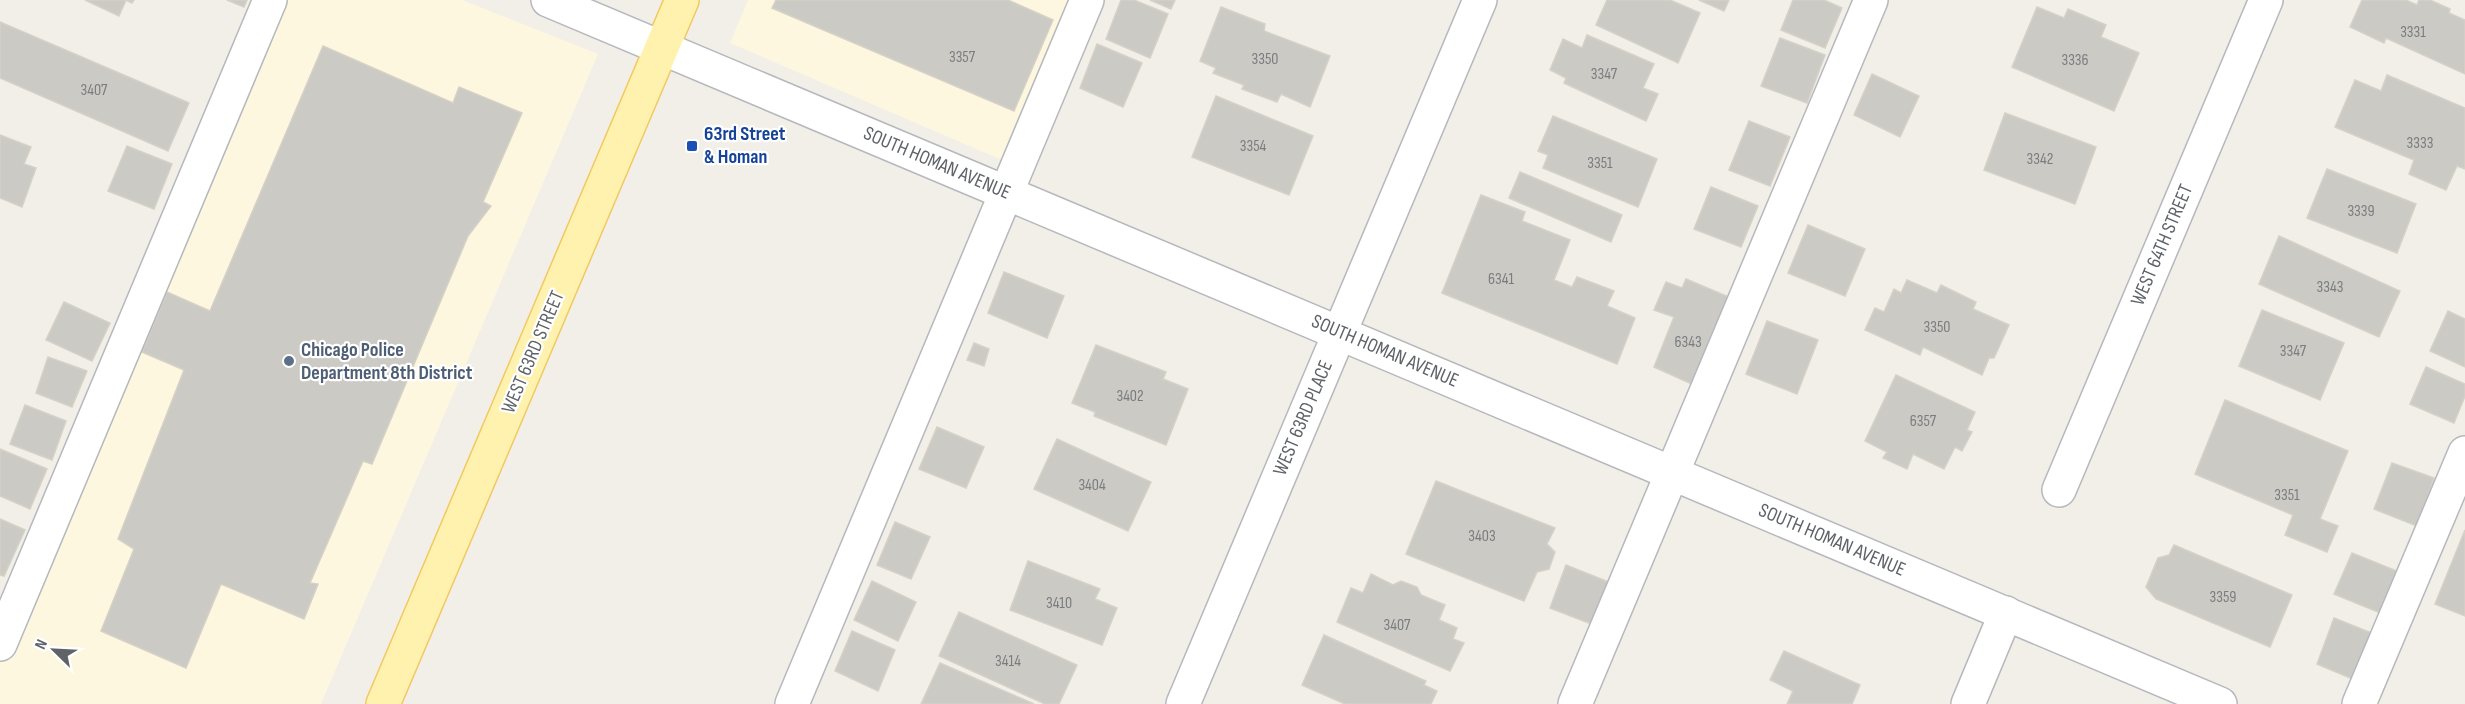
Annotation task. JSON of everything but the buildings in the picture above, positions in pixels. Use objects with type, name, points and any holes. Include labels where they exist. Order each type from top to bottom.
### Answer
[{"type":"main road","name":"WEST 63RD STREET","points":[[383,704],[682,0]]},
{"type":"street","points":[[0,644],[270,0]]},
{"type":"street","name":"SOUTH HOMAN AVENUE","points":[[548,0],[1339,331],[2220,704]]},
{"type":"street","points":[[792,704],[1087,0]]},
{"type":"street","name":"WEST 63RD PLACE","points":[[1183,704],[1480,0]]},
{"type":"street","points":[[1575,704],[1871,0]]},
{"type":"street","name":"WEST 64TH STREET","points":[[2059,490],[2266,0]]},
{"type":"street","points":[[2359,704],[2465,453]]},
{"type":"street","points":[[1968,704],[2006,613]]},
{"type":"shaded area","points":[[270,0],[462,0],[598,54],[321,704],[0,704],[0,644]]},
{"type":"shaded area","points":[[748,0],[1087,0],[1016,166],[730,43]]},
{"type":"place","name":"63rd Street & Homan","points":[[692,146]]},
{"type":"place","name":"Chicago Police Department 8th District","points":[[289,361]]}]
